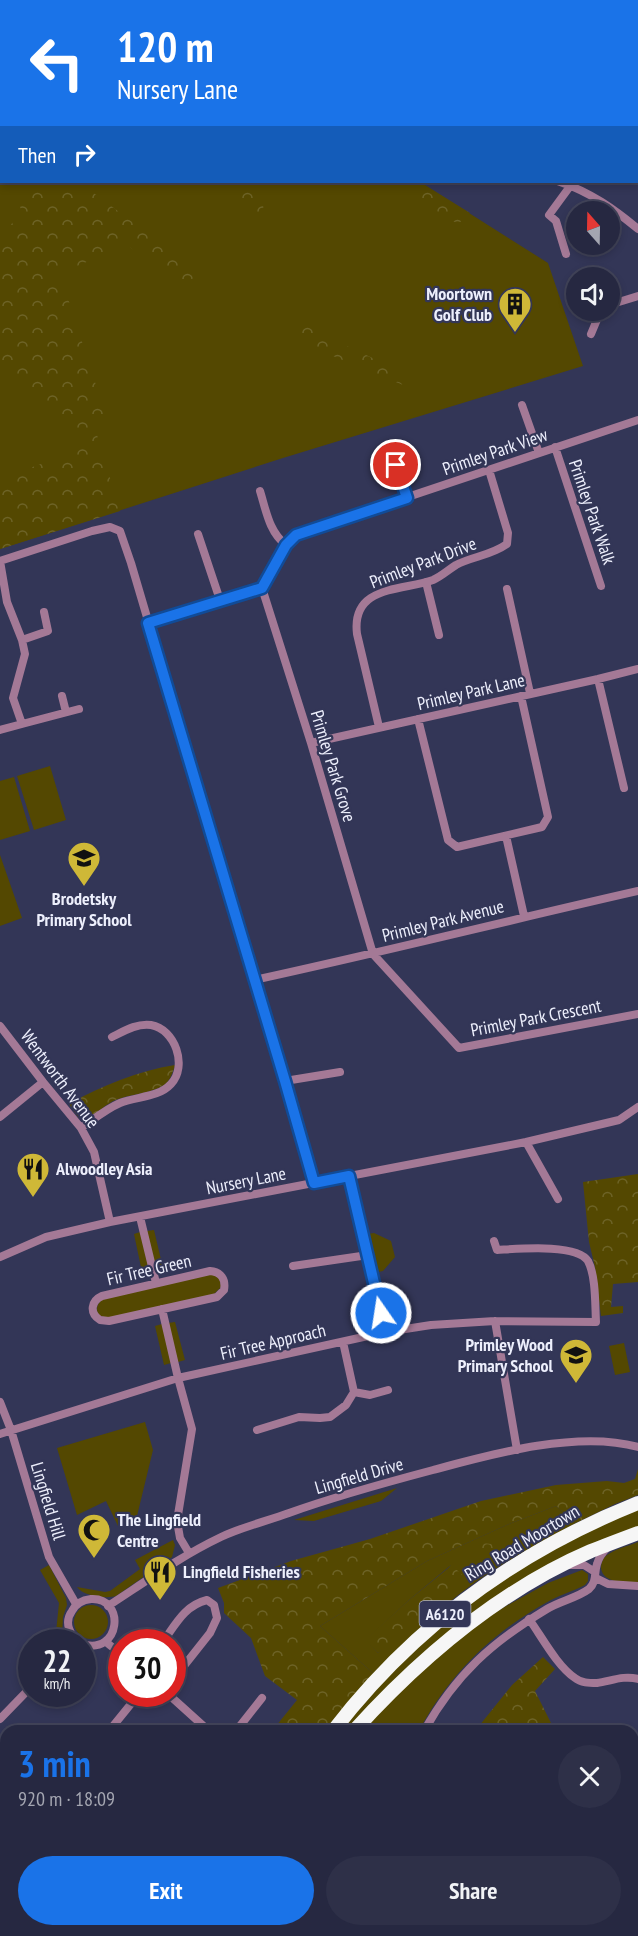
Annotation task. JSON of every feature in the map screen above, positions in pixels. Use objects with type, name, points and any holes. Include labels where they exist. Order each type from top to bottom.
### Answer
[{"type":"highway","name":"Ring Road Moortown","points":[[338,1725],[378,1677],[421,1634],[487,1581],[581,1527],[638,1501]]},
{"type":"highway","name":"A6120","points":[[359,1725],[425,1658],[465,1626],[513,1593],[563,1565],[638,1533]]},
{"type":"street","points":[[564,183],[592,195],[638,229]]},
{"type":"street","points":[[566,254],[556,220],[549,215],[571,185]]},
{"type":"street","points":[[620,302],[638,296]]},
{"type":"street","points":[[591,334],[596,321]]},
{"type":"street","points":[[522,405],[539,453]]},
{"type":"street","name":"Primley Park View","points":[[262,588],[286,545],[303,532],[638,420]]},
{"type":"street","name":"Primley Park Walk","points":[[555,447],[601,586]]},
{"type":"street","points":[[391,448],[407,498]]},
{"type":"street","name":"Primley Park Drive","points":[[379,728],[357,634],[358,614],[372,596],[382,591],[426,582],[441,576],[463,562],[496,552],[507,544],[508,533],[489,470]]},
{"type":"street","points":[[260,491],[274,534],[286,545]]},
{"type":"street","points":[[22,724],[13,698],[25,654],[22,640],[4,603],[0,561],[93,531],[110,527],[120,531],[314,1183]]},
{"type":"street","points":[[198,534],[220,600]]},
{"type":"street","points":[[426,582],[439,635]]},
{"type":"street","points":[[148,623],[262,588]]},
{"type":"street","name":"Primley Park Grove","points":[[262,588],[311,743],[373,954]]},
{"type":"street","points":[[507,589],[530,693]]},
{"type":"street","points":[[22,640],[48,631],[44,612]]},
{"type":"street","name":"Primley Park Lane","points":[[311,743],[530,693],[598,680],[638,669]]},
{"type":"street","points":[[598,680],[624,788]]},
{"type":"street","points":[[62,696],[66,712]]},
{"type":"street","points":[[418,719],[448,840],[457,847],[542,827],[549,817],[521,696]]},
{"type":"street","points":[[0,730],[79,709]]},
{"type":"street","points":[[506,836],[524,916]]},
{"type":"street","name":"Primley Park Avenue","points":[[254,980],[638,891]]},
{"type":"street","name":"Primley Park Crescent","points":[[373,954],[459,1048],[638,1014]]},
{"type":"street","points":[[81,1128],[120,1103],[161,1092],[169,1087],[177,1074],[179,1065],[175,1045],[171,1037],[162,1029],[141,1025],[112,1037]]},
{"type":"street","name":"Wentworth Avenue","points":[[0,1026],[81,1128],[94,1152],[110,1222]]},
{"type":"street","points":[[285,1081],[340,1072]]},
{"type":"street","points":[[0,1117],[43,1083]]},
{"type":"street","name":"Nursery Lane","points":[[0,1257],[46,1237],[140,1216],[526,1142],[619,1120],[638,1107]]},
{"type":"street","points":[[526,1142],[558,1199]]},
{"type":"street","points":[[349,1176],[386,1332]]},
{"type":"street","points":[[140,1216],[156,1283]]},
{"type":"street","name":"Fir Tree Approach","points":[[0,1434],[178,1378],[386,1332],[423,1326],[495,1321],[596,1322],[595,1294],[587,1259],[579,1253],[544,1248],[497,1250],[494,1241]]},
{"type":"street","points":[[293,1266],[368,1255]]},
{"type":"street","name":"Fir Tree Green","points":[[210,1271],[219,1273],[224,1281],[224,1290],[218,1297],[104,1322],[96,1318],[92,1310],[95,1301],[102,1296],[156,1283],[210,1271]]},
{"type":"street","points":[[162,1309],[192,1429],[177,1521],[180,1538],[189,1553]]},
{"type":"street","points":[[495,1321],[518,1450]]},
{"type":"street","points":[[257,1430],[299,1417],[330,1417],[346,1405],[354,1392],[343,1342]]},
{"type":"street","points":[[354,1392],[370,1395],[388,1390]]},
{"type":"street","name":"Lingfield Hill","points":[[0,1402],[11,1430],[50,1557],[76,1604]]},
{"type":"street","name":"Lingfield Drive","points":[[108,1605],[189,1553],[224,1536],[320,1502],[390,1481],[518,1450],[574,1443],[607,1442],[638,1447]]},
{"type":"street","points":[[428,1725],[441,1702],[471,1665],[495,1643],[551,1606],[590,1588],[601,1554],[610,1544]]},
{"type":"street","points":[[563,1565],[584,1565],[608,1584],[638,1586]]},
{"type":"street","points":[[69,1629],[69,1613],[76,1604],[83,1600],[102,1601],[113,1612],[115,1626],[106,1641],[96,1645]]},
{"type":"street","points":[[172,1629],[187,1609],[196,1602],[207,1600],[214,1605],[217,1618],[210,1633],[186,1664]]},
{"type":"street","points":[[530,1619],[562,1666],[575,1678],[584,1683],[630,1677],[638,1679]]},
{"type":"street","points":[[241,1725],[262,1698]]},
{"type":"street","points":[[0,1719],[18,1700]]},
{"type":"street","points":[[114,1725],[128,1707]]},
{"type":"street","points":[[182,1707],[202,1725]]},
{"type":"green space","name":"Moortown Golf Club","points":[[0,183],[422,183],[548,263],[583,366],[283,458],[0,549]]},
{"type":"green space","points":[[13,183],[80,183],[201,273],[180,287],[126,244],[60,274],[107,419],[94,425],[120,511],[0,549],[0,479],[79,450],[74,426],[50,408],[45,396],[27,385],[8,379],[0,380],[0,241],[21,210]]},
{"type":"green space","points":[[219,183],[255,183],[264,188],[263,214],[229,204]]},
{"type":"green space","points":[[390,183],[422,183],[470,213],[458,224]]},
{"type":"green space","points":[[307,322],[321,334],[394,368],[403,385],[316,349],[291,331]]},
{"type":"green space","points":[[50,766],[66,820],[34,830],[17,776]]},
{"type":"green space","points":[[14,777],[30,831],[0,840],[0,781]]},
{"type":"green space","points":[[0,855],[22,918],[0,926]]},
{"type":"green space","points":[[175,1065],[170,1079],[159,1088],[113,1101],[88,1117],[79,1118],[69,1104],[121,1080]]},
{"type":"green space","points":[[638,1174],[638,1282],[613,1284],[611,1307],[623,1306],[623,1313],[601,1316],[595,1267],[589,1242],[583,1182]]},
{"type":"green space","points":[[154,1230],[163,1268],[156,1269],[147,1231]]},
{"type":"green space","points":[[140,1232],[149,1270],[142,1272],[134,1234]]},
{"type":"green space","points":[[374,1233],[391,1241],[395,1257],[383,1271],[378,1272],[368,1234]]},
{"type":"green space","points":[[210,1274],[220,1280],[221,1287],[214,1294],[107,1318],[98,1315],[99,1302],[103,1299]]},
{"type":"green space","points":[[175,1322],[185,1360],[178,1362],[168,1323]]},
{"type":"green space","points":[[162,1324],[171,1363],[164,1365],[155,1326]]},
{"type":"green space","points":[[624,1343],[630,1372],[615,1375],[609,1346]]},
{"type":"green space","points":[[145,1422],[153,1450],[137,1516],[118,1526],[106,1501],[77,1515],[57,1448]]},
{"type":"green space","points":[[638,1469],[638,1495],[576,1523],[556,1506],[509,1524],[427,1561],[320,1626],[374,1674],[333,1725],[277,1725],[297,1700],[265,1676],[251,1638],[224,1613],[224,1603],[218,1588],[291,1561],[370,1539],[481,1501],[556,1485],[607,1481],[624,1483],[635,1479]]},
{"type":"green space","points":[[397,1488],[381,1501],[314,1521],[294,1520]]},
{"type":"green space","points":[[556,1506],[576,1523],[476,1582],[416,1632],[374,1674],[320,1626],[427,1561],[509,1524]],"holes":[[[451,1565],[378,1653],[366,1640]]]},
{"type":"green space","points":[[638,1509],[638,1528],[508,1591],[355,1725],[344,1725],[387,1674],[453,1613],[557,1544]]},
{"type":"green space","points":[[173,1540],[175,1545],[172,1557],[116,1596],[95,1596],[84,1593],[77,1587],[110,1591],[140,1569],[135,1560]]},
{"type":"green space","points":[[638,1542],[638,1583],[610,1580],[606,1577],[601,1568],[606,1556]]},
{"type":"green space","points":[[481,1543],[492,1544],[494,1553],[487,1558],[480,1554]]},
{"type":"green space","points":[[49,1565],[66,1598],[67,1605],[62,1629],[56,1629],[59,1603],[40,1570]]},
{"type":"green space","points":[[452,1565],[463,1576],[378,1653],[365,1640]]},
{"type":"green space","points":[[582,1570],[588,1574],[588,1581],[585,1585],[530,1612],[475,1655],[444,1691],[422,1725],[366,1725],[401,1688],[475,1625],[548,1583]]},
{"type":"green space","points":[[84,1606],[98,1606],[107,1615],[107,1629],[98,1638],[96,1638],[96,1629],[75,1629],[75,1615]]},
{"type":"green space","points":[[543,1657],[555,1669],[535,1691],[551,1723],[550,1725],[480,1725],[512,1685]]},
{"type":"place","name":"Moortown Golf Club","points":[[515,333]]},
{"type":"place","name":"Brodetsky Primary School","points":[[84,887]]},
{"type":"place","name":"Alwoodley Asia","points":[[33,1198]]},
{"type":"place","name":"Primley Wood Primary School","points":[[576,1384]]},
{"type":"place","name":"The Lingfield Centre","points":[[94,1559]]},
{"type":"place","name":"Lingfield Fisheries","points":[[160,1601]]},
{"type":"route","points":[[381,1313],[349,1176],[314,1183],[148,623],[262,588],[286,545],[296,535],[407,498],[396,465]]}]
